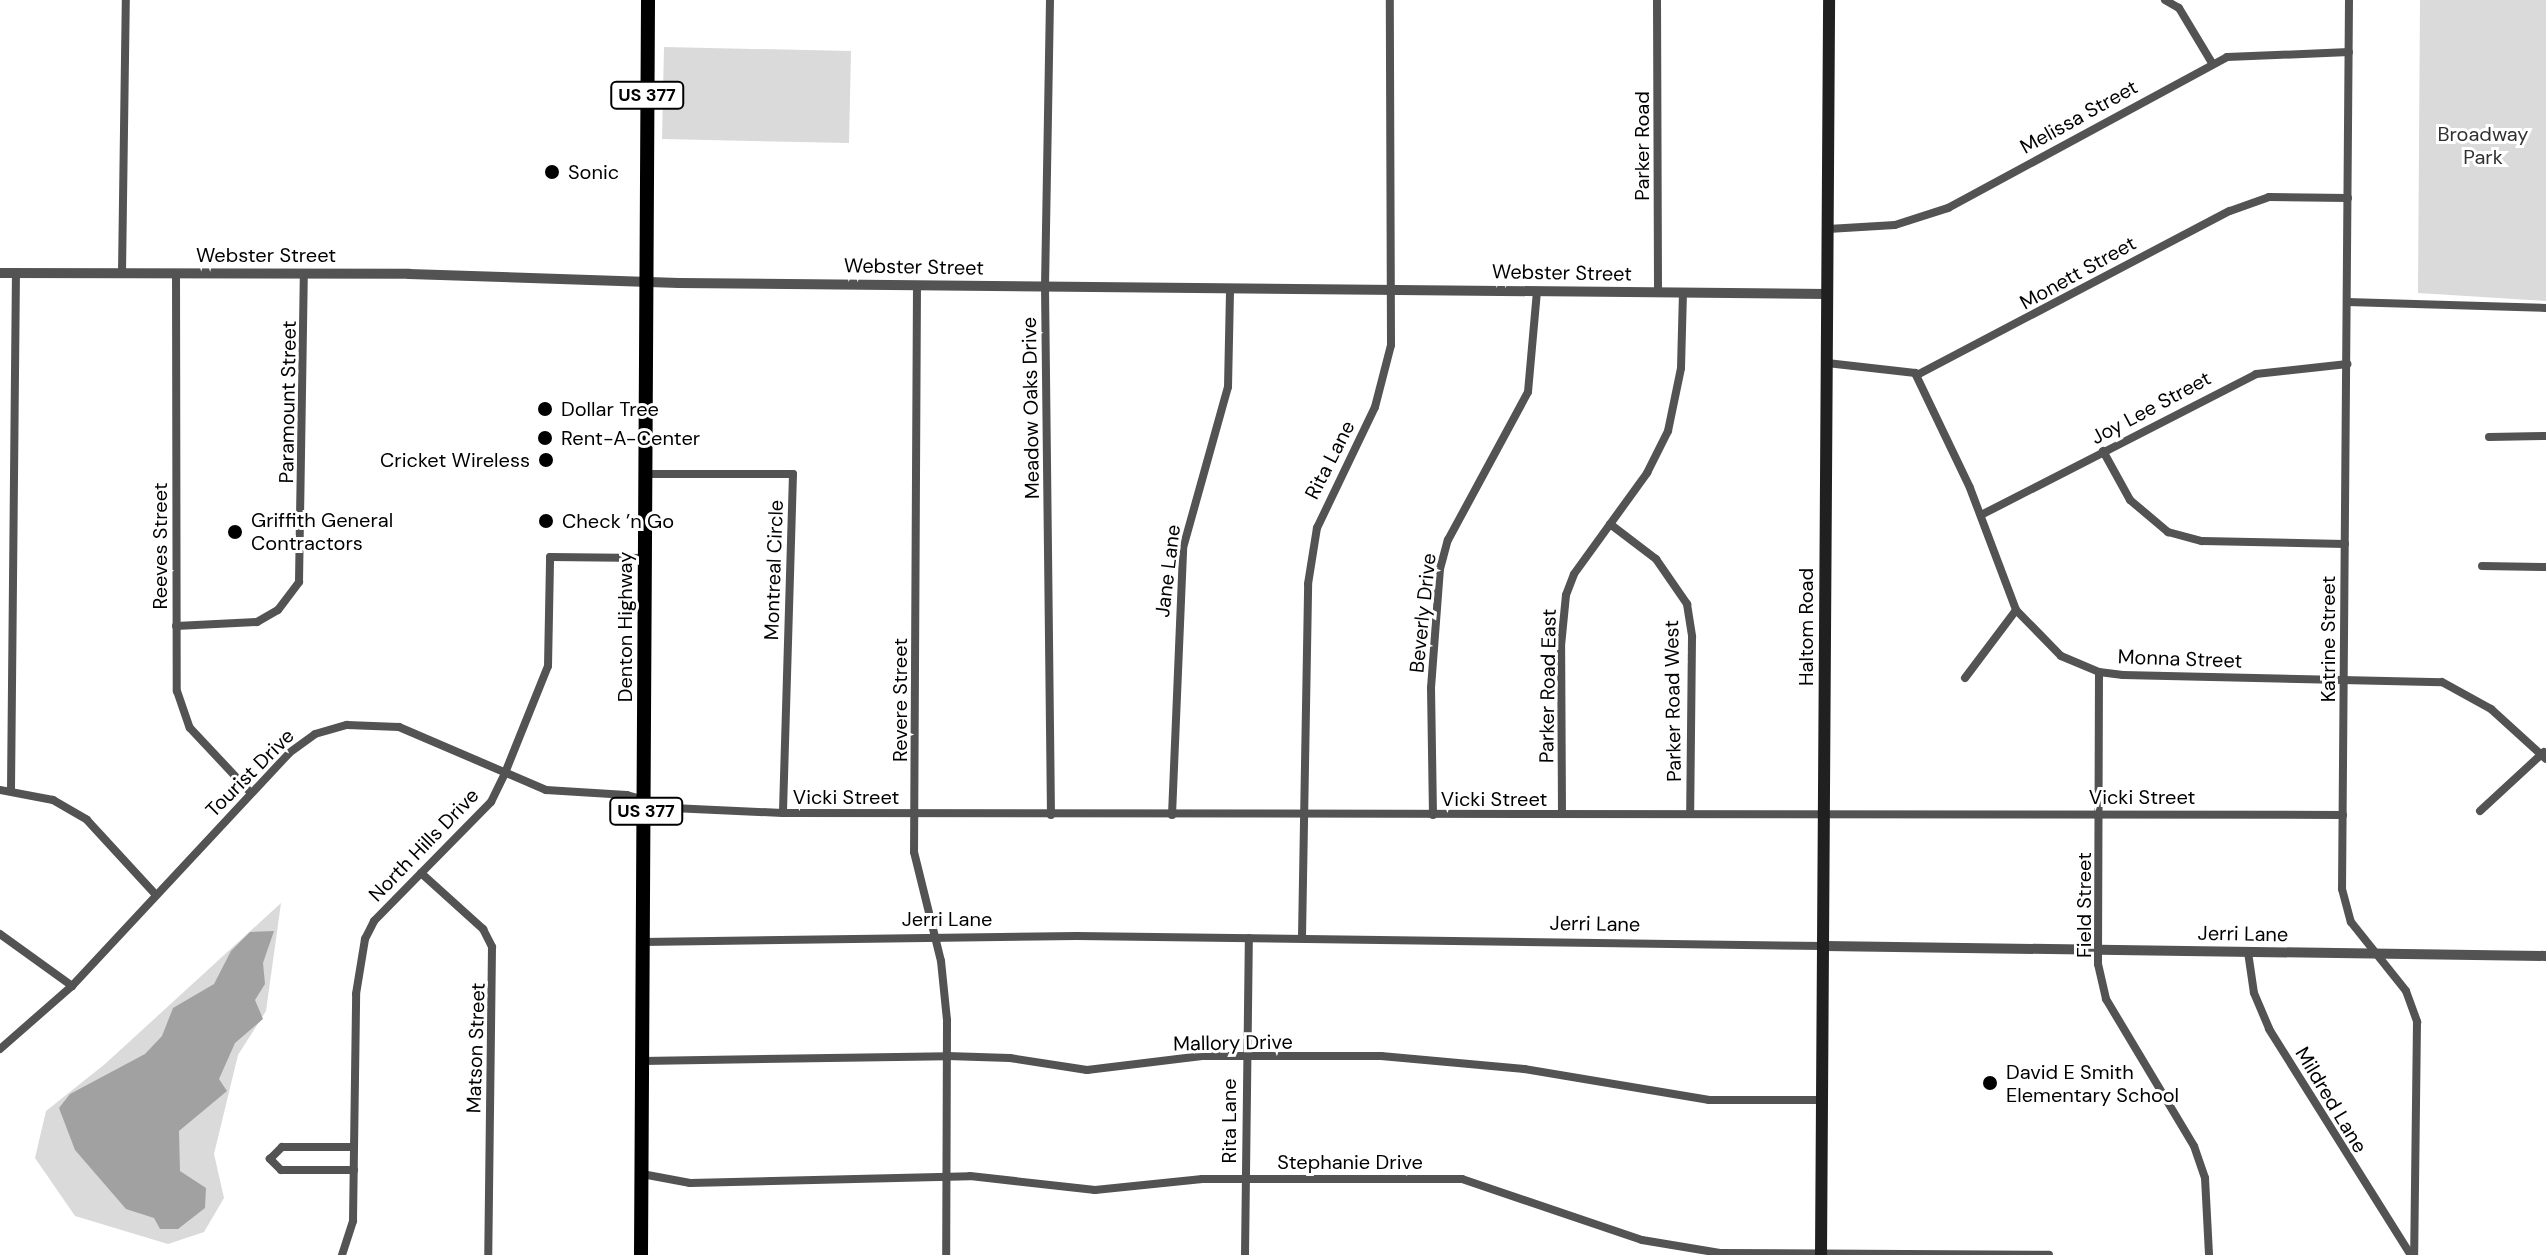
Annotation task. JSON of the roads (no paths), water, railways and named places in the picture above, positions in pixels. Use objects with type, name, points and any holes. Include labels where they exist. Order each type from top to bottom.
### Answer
[{"type":"main road","name":"Denton Highway","points":[[641,1255],[646,801],[648,0]]},
{"type":"main road","name":"Haltom Road","points":[[1821,1255],[1829,0]]},
{"type":"street","points":[[122,273],[126,0]]},
{"type":"street","name":"Meadow Oaks Drive","points":[[1050,0],[1045,287],[1051,815]]},
{"type":"street","name":"Rita Lane","points":[[1302,937],[1305,611],[1317,528],[1381,392],[1391,345],[1390,0]]},
{"type":"street","name":"Parker Road","points":[[1657,0],[1658,292]]},
{"type":"street","points":[[2165,0],[2188,20],[2212,63]]},
{"type":"street","name":"Katrine Street","points":[[2349,0],[2344,902],[2373,954],[2406,991],[2417,1022],[2413,1255]]},
{"type":"street","name":"Melissa Street","points":[[1828,229],[1895,225],[1948,208],[2227,57],[2349,52]]},
{"type":"street","name":"Monett Street","points":[[1917,375],[2230,211],[2278,196],[2348,198]]},
{"type":"street","name":"Webster Street","points":[[0,273],[304,273],[1045,287],[1828,294]]},
{"type":"street","points":[[11,790],[16,273]]},
{"type":"street","name":"Reeves Street","points":[[176,273],[177,691],[190,728],[250,792]]},
{"type":"street","name":"Paramount Street","points":[[176,626],[257,622],[278,610],[299,582],[304,273]]},
{"type":"street","name":"Revere Street","points":[[917,285],[914,869],[941,961],[947,1056],[946,1255]]},
{"type":"street","name":"Jane Lane","points":[[1172,815],[1183,548],[1228,387],[1230,288]]},
{"type":"street","name":"Beverly Drive","points":[[1433,815],[1431,688],[1440,569],[1448,540],[1528,392],[1537,291]]},
{"type":"street","points":[[1610,524],[1647,473],[1668,431],[1681,368],[1683,292]]},
{"type":"street","points":[[2347,302],[2546,308]]},
{"type":"street","points":[[1827,363],[1882,365],[1917,375]]},
{"type":"street","name":"Joy Lee Street","points":[[1981,515],[2256,374],[2347,364]]},
{"type":"street","name":"Monna Street","points":[[1917,375],[1981,515],[2016,610],[2061,656],[2099,672],[2422,678],[2457,686],[2544,755]]},
{"type":"street","points":[[2489,437],[2546,436]]},
{"type":"street","points":[[2103,451],[2130,500],[2155,525],[2176,536],[2202,541],[2345,544]]},
{"type":"street","name":"Montreal Circle","points":[[646,474],[793,474],[783,813]]},
{"type":"street","name":"Parker Road East","points":[[1562,814],[1562,620],[1574,574],[1610,524]]},
{"type":"street","name":"Parker Road West","points":[[1610,524],[1656,559],[1687,604],[1690,814]]},
{"type":"street","name":"North Hills Drive","points":[[342,1255],[353,1221],[361,952],[374,921],[491,802],[548,666],[550,557],[645,558]]},
{"type":"street","points":[[2482,566],[2546,567]]},
{"type":"street","points":[[1965,678],[2016,610]]},
{"type":"street","name":"Field Street","points":[[2099,672],[2099,950],[2106,999],[2194,1146],[2205,1178],[2209,1255]]},
{"type":"street","name":"Tourist Drive","points":[[0,1049],[72,986],[250,792],[304,740],[347,725],[399,727],[546,790],[646,801]]},
{"type":"street","points":[[2480,811],[2544,755]]},
{"type":"street","points":[[0,790],[53,800],[87,820],[156,895]]},
{"type":"street","name":"Vicki Street","points":[[646,801],[672,808],[783,813],[1433,815],[1826,811],[2343,815]]},
{"type":"street","name":"Matson Street","points":[[421,873],[483,929],[492,947],[488,1255]]},
{"type":"street","points":[[0,934],[72,986]]},
{"type":"street","name":"Jerri Lane","points":[[643,942],[935,937],[1302,937],[2546,956]]},
{"type":"street","name":"Rita Lane","points":[[1245,1255],[1245,1058],[1249,938]]},
{"type":"street","name":"Mildred Lane","points":[[2248,952],[2254,993],[2269,1029],[2413,1255]]},
{"type":"street","name":"Mallory Drive","points":[[642,1061],[947,1056],[1010,1058],[1087,1070],[1202,1056],[1440,1059],[1709,1100],[1823,1100]]},
{"type":"street","points":[[354,1147],[282,1147],[270,1159],[281,1170],[354,1170]]},
{"type":"street","name":"Stephanie Drive","points":[[642,1174],[690,1183],[947,1177],[1095,1190],[1245,1178],[1462,1179],[1661,1245],[1720,1253],[2049,1255]]},
{"type":"place","name":"Sonic","points":[[552,172]]},
{"type":"place","name":"Dollar Tree","points":[[545,409]]},
{"type":"place","name":"Rent-A-Center","points":[[545,438]]},
{"type":"place","name":"Cricket Wireless","points":[[546,460]]},
{"type":"place","name":"Check ’n Go","points":[[546,521]]},
{"type":"place","name":"Griffith General Contractors","points":[[235,532]]},
{"type":"place","name":"David E Smith Elementary School","points":[[1990,1083]]},
{"type":"park label","name":"Broadway Park","points":[[2483,146]]}]
